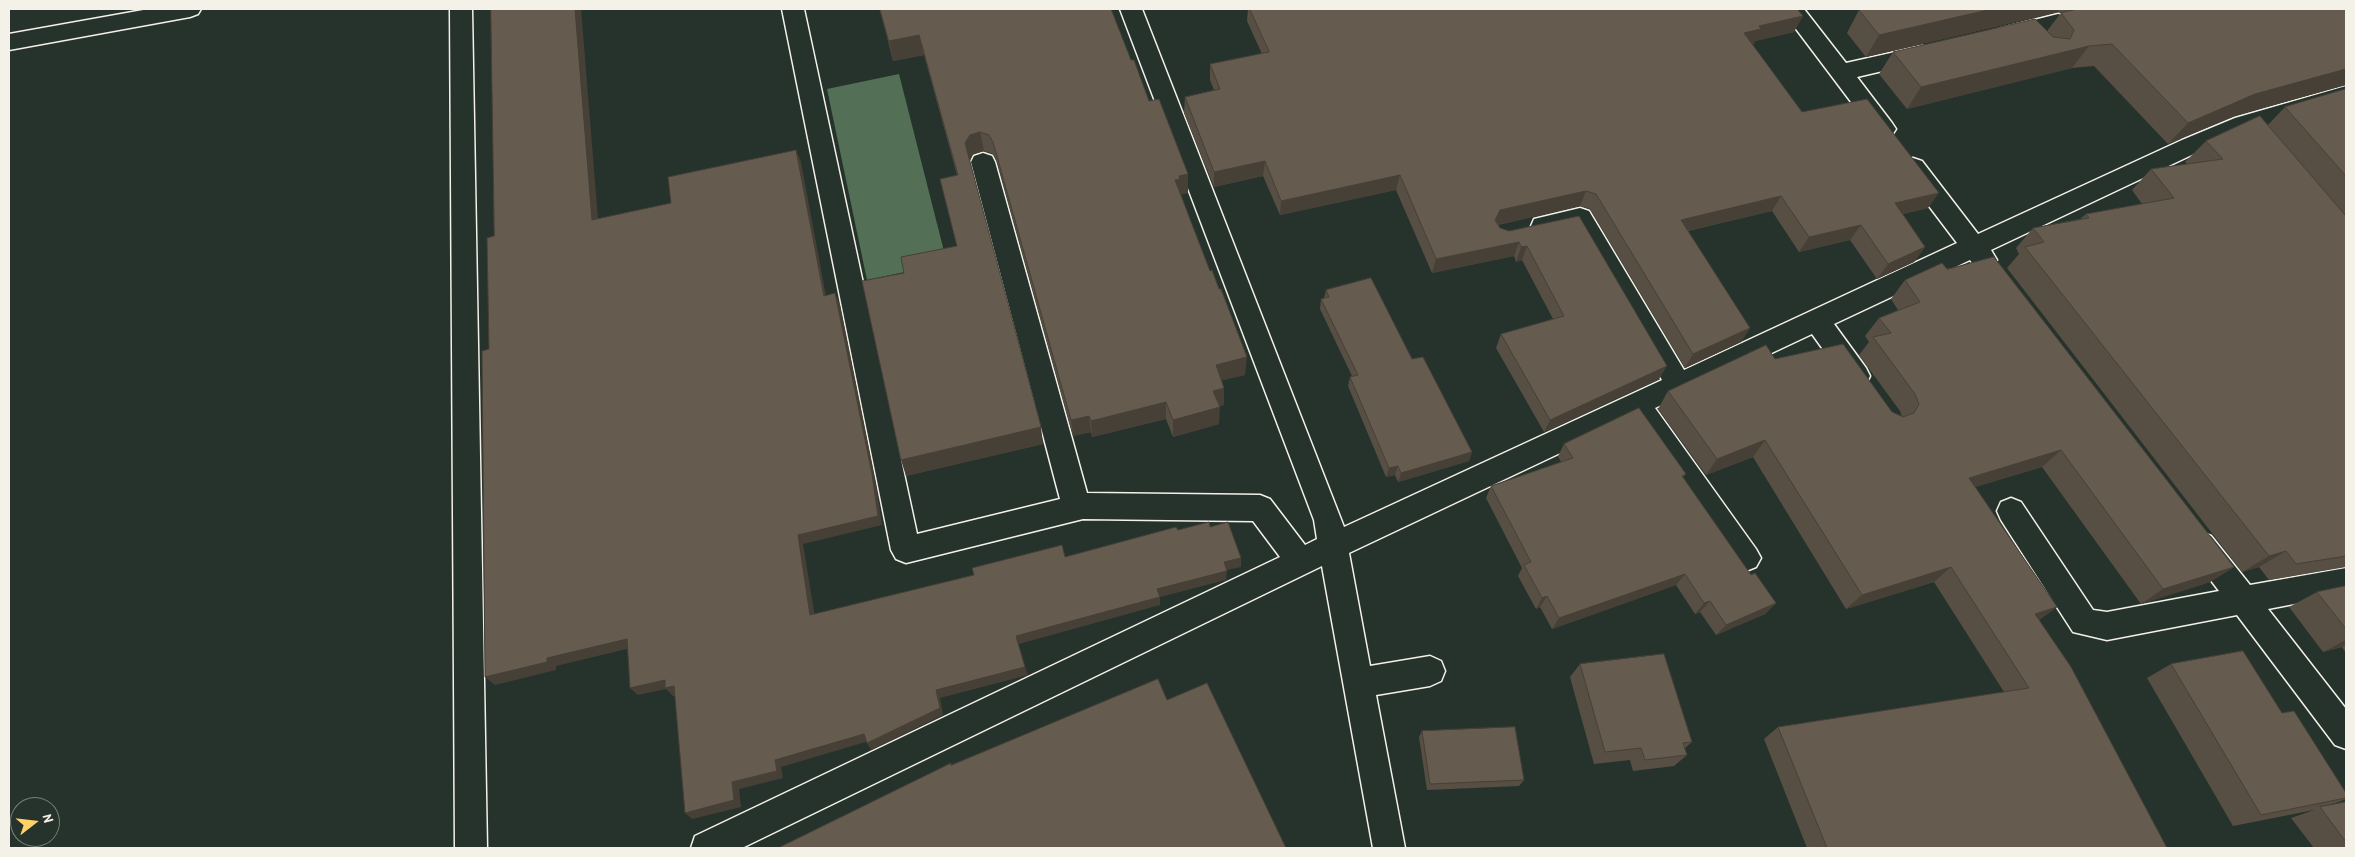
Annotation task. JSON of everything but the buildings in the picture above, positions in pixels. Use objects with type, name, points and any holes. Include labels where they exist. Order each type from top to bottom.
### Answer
[{"type":"street","points":[[9,42],[190,9]]},
{"type":"street","points":[[461,9],[471,848]]},
{"type":"street","points":[[793,9],[906,550],[1076,508],[1260,508],[1301,562]]},
{"type":"street","points":[[1131,9],[1328,520],[1389,848]]},
{"type":"street","points":[[1792,9],[1997,277]]},
{"type":"street","points":[[1986,39],[2058,22]]},
{"type":"street","points":[[2025,30],[2040,47]]},
{"type":"street","points":[[1841,73],[1938,50]]},
{"type":"street","points":[[707,848],[1333,546],[1972,246],[2190,146],[2243,124],[2346,94]]},
{"type":"street","points":[[2243,124],[2262,146]]},
{"type":"street","points":[[983,162],[1076,508]]},
{"type":"street","points":[[1524,230],[1580,218],[1678,384]]},
{"type":"street","points":[[1816,319],[1871,396]]},
{"type":"street","points":[[1636,404],[1746,558]]},
{"type":"street","points":[[2011,511],[2084,622],[2107,626],[2346,581]]},
{"type":"street","points":[[2184,522],[2346,734]]},
{"type":"street","points":[[1358,683],[1430,670]]},
{"type":"green space","points":[[899,74],[947,263],[867,280],[827,89]]}]
